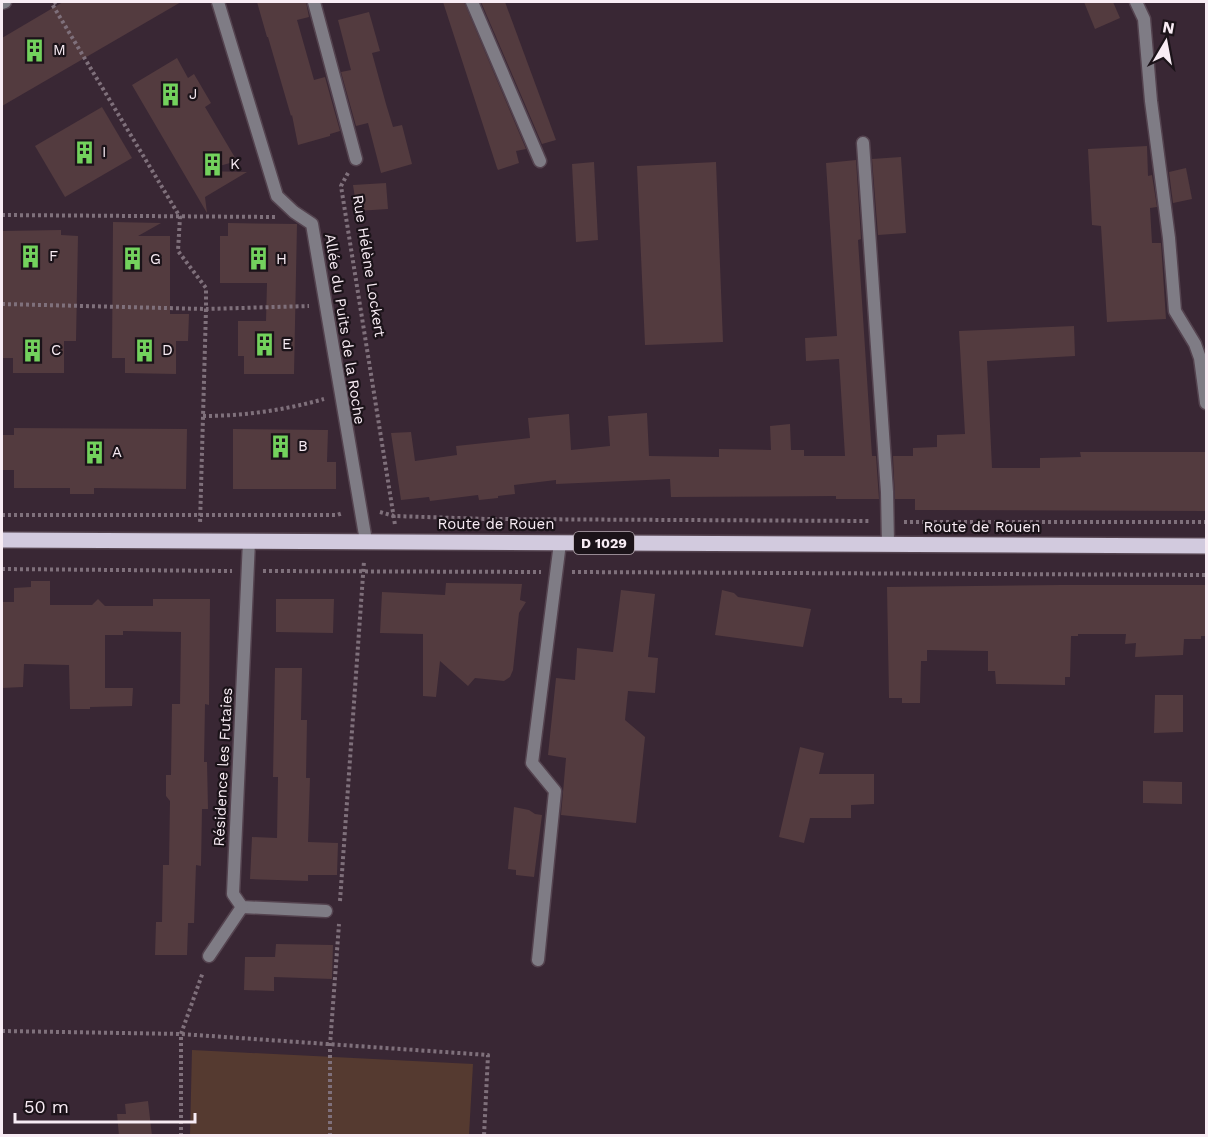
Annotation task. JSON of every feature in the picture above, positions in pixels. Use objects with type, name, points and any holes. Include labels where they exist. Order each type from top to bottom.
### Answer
[{"type":"main road","name":"Route de Rouen","points":[[2,540],[1206,546]]},
{"type":"street","name":"Allée du Puits de la Roche","points":[[218,2],[277,196],[312,224],[366,542]]},
{"type":"street","points":[[314,2],[356,159]]},
{"type":"street","points":[[472,2],[540,161]]},
{"type":"street","points":[[1136,2],[1144,19],[1175,311],[1195,344],[1200,358],[1206,404]]},
{"type":"street","points":[[863,143],[888,544]]},
{"type":"street","name":"Résidence les Futaies","points":[[242,907],[233,894],[249,541]]},
{"type":"street","points":[[538,960],[555,791],[532,763],[560,543]]},
{"type":"street","points":[[209,956],[242,907],[326,911]]},
{"type":"path","points":[[56,2],[52,4],[180,217],[178,251],[206,288],[200,541]]},
{"type":"path","name":"Rue Hélène Lockert","points":[[356,159],[341,186],[398,542]]},
{"type":"path","points":[[2,215],[303,218]]},
{"type":"path","points":[[2,304],[206,309],[326,306]]},
{"type":"path","points":[[203,416],[234,416],[304,405],[341,394]]},
{"type":"path","points":[[2,515],[337,515],[364,509],[394,516],[488,519],[1206,522]]},
{"type":"path","points":[[340,903],[366,542]]},
{"type":"path","points":[[2,569],[1206,575]]},
{"type":"path","points":[[330,1136],[330,1044],[339,915]]},
{"type":"path","points":[[181,1136],[181,1034],[209,956]]},
{"type":"path","points":[[2,1032],[181,1034],[488,1055],[484,1136]]},
{"type":"shaded area","points":[[192,1050],[473,1064],[469,1135],[190,1135]]},
{"type":"building","points":[[63,2],[181,2],[2,106],[2,38]]},
{"type":"building","points":[[257,2],[306,2],[309,17],[297,20],[314,80],[325,77],[340,131],[298,145],[292,115]]},
{"type":"building","points":[[443,2],[464,2],[526,149],[516,151],[519,163],[498,170],[497,168]]},
{"type":"building","points":[[481,2],[505,2],[556,140],[542,144]]},
{"type":"building","points":[[1084,2],[1113,2],[1120,18],[1095,29]]},
{"type":"building","points":[[369,12],[380,51],[372,53],[386,104],[393,127],[402,125],[412,164],[381,173],[368,123],[356,126],[341,72],[351,70],[338,20]]},
{"type":"building","points":[[177,58],[188,78],[194,74],[211,103],[205,107],[237,161],[202,171],[247,172],[205,197],[207,213],[132,85]]},
{"type":"building","name":"I","points":[[102,107],[132,158],[65,197],[35,146]]},
{"type":"building","points":[[1147,146],[1148,176],[1152,175],[1157,207],[1150,208],[1152,243],[1161,243],[1166,319],[1107,322],[1101,226],[1092,225],[1088,149]]},
{"type":"building","points":[[901,157],[906,233],[878,235],[872,159]]},
{"type":"building","points":[[856,160],[861,239],[858,240],[872,456],[876,456],[879,499],[836,499],[836,496],[671,497],[670,479],[556,484],[556,480],[514,485],[515,494],[498,496],[498,498],[479,500],[478,495],[430,501],[429,497],[401,500],[391,433],[411,432],[415,461],[457,455],[456,446],[530,438],[528,418],[569,414],[571,450],[610,446],[608,416],[647,413],[649,456],[719,457],[719,449],[771,450],[770,426],[790,424],[791,450],[804,450],[804,456],[845,456],[839,359],[806,361],[805,338],[837,336],[826,163]]},
{"type":"building","points":[[594,162],[598,240],[576,242],[572,164]]},
{"type":"building","points":[[716,162],[723,342],[645,345],[637,166]]},
{"type":"building","points":[[1186,168],[1192,199],[1173,203],[1169,172]]},
{"type":"building","points":[[386,183],[388,209],[357,211],[353,185]]},
{"type":"building","points":[[113,222],[161,223],[138,236],[170,236],[170,314],[189,314],[188,341],[176,341],[176,374],[125,373],[125,358],[112,358]]},
{"type":"building","points":[[228,223],[297,224],[294,374],[244,374],[244,356],[238,356],[238,321],[266,321],[267,283],[220,283],[220,236],[228,236]]},
{"type":"building","points":[[61,230],[61,235],[78,236],[76,341],[64,341],[64,373],[13,373],[13,358],[2,358],[2,231]]},
{"type":"building","points":[[1074,326],[1075,356],[987,361],[992,468],[1040,468],[1040,458],[1081,457],[1080,452],[1206,452],[1206,511],[915,510],[915,499],[895,499],[893,456],[913,456],[913,448],[937,447],[937,435],[965,434],[959,331]]},
{"type":"building","name":"A","points":[[14,428],[187,429],[186,489],[94,488],[94,494],[70,494],[70,488],[14,488],[14,470],[2,470],[2,435],[14,435]]},
{"type":"building","name":"B","points":[[233,429],[328,430],[327,462],[336,462],[336,489],[233,489]]},
{"type":"building","points":[[31,581],[50,581],[50,605],[92,605],[98,599],[105,606],[153,606],[153,599],[210,599],[209,705],[205,704],[204,762],[207,762],[208,809],[202,809],[201,866],[196,865],[194,923],[188,923],[187,955],[155,955],[156,922],[162,922],[163,865],[169,865],[170,801],[166,796],[166,775],[171,775],[172,704],[180,704],[181,632],[123,631],[123,635],[105,635],[105,688],[133,688],[132,706],[70,709],[69,665],[24,664],[23,687],[2,688],[2,602],[14,602],[14,588],[31,587]]},
{"type":"building","points":[[446,583],[522,584],[520,600],[526,602],[519,613],[513,670],[510,677],[504,681],[475,678],[468,686],[440,661],[436,697],[423,696],[423,634],[380,633],[382,592],[445,595]]},
{"type":"building","points":[[1206,585],[1206,636],[1201,636],[1201,639],[1184,639],[1183,655],[1135,657],[1136,643],[1125,644],[1126,634],[1071,636],[1070,677],[1065,677],[1065,685],[996,684],[995,671],[988,671],[988,651],[927,650],[927,661],[921,661],[920,703],[902,703],[902,698],[889,698],[887,587]]},
{"type":"building","points":[[621,590],[655,594],[648,657],[658,658],[655,693],[628,691],[625,720],[645,737],[636,823],[561,815],[566,758],[548,755],[556,678],[575,680],[577,648],[613,652]]},
{"type":"building","points":[[722,590],[734,593],[738,597],[811,609],[803,647],[715,635]]},
{"type":"building","points":[[276,599],[334,599],[333,633],[276,632]]},
{"type":"building","points":[[275,668],[302,668],[301,720],[307,720],[306,778],[310,778],[308,842],[338,843],[337,875],[308,875],[308,881],[250,879],[252,837],[277,838],[278,777],[273,777]]},
{"type":"building","points":[[1155,695],[1183,695],[1183,732],[1154,733]]},
{"type":"building","points":[[800,747],[824,753],[819,774],[874,774],[874,804],[851,805],[851,818],[810,818],[804,843],[779,837]]},
{"type":"building","points":[[1143,781],[1182,782],[1182,804],[1143,803]]},
{"type":"building","points":[[514,807],[542,815],[534,877],[516,875],[516,870],[508,869]]},
{"type":"building","points":[[276,944],[333,945],[332,979],[274,977],[274,991],[244,990],[245,957],[275,957]]},
{"type":"building","points":[[148,1101],[152,1136],[119,1136],[117,1114],[126,1114],[125,1104]]},
{"type":"place","name":"M","points":[[35,50]]},
{"type":"place","name":"J","points":[[171,94]]},
{"type":"place","name":"I","points":[[84,152]]},
{"type":"place","name":"K","points":[[212,164]]},
{"type":"place","name":"F","points":[[31,256]]},
{"type":"place","name":"G","points":[[132,259]]},
{"type":"place","name":"H","points":[[258,259]]},
{"type":"place","name":"E","points":[[264,344]]},
{"type":"place","name":"C","points":[[33,350]]},
{"type":"place","name":"D","points":[[144,350]]},
{"type":"place","name":"B","points":[[280,446]]},
{"type":"place","name":"A","points":[[94,452]]}]
